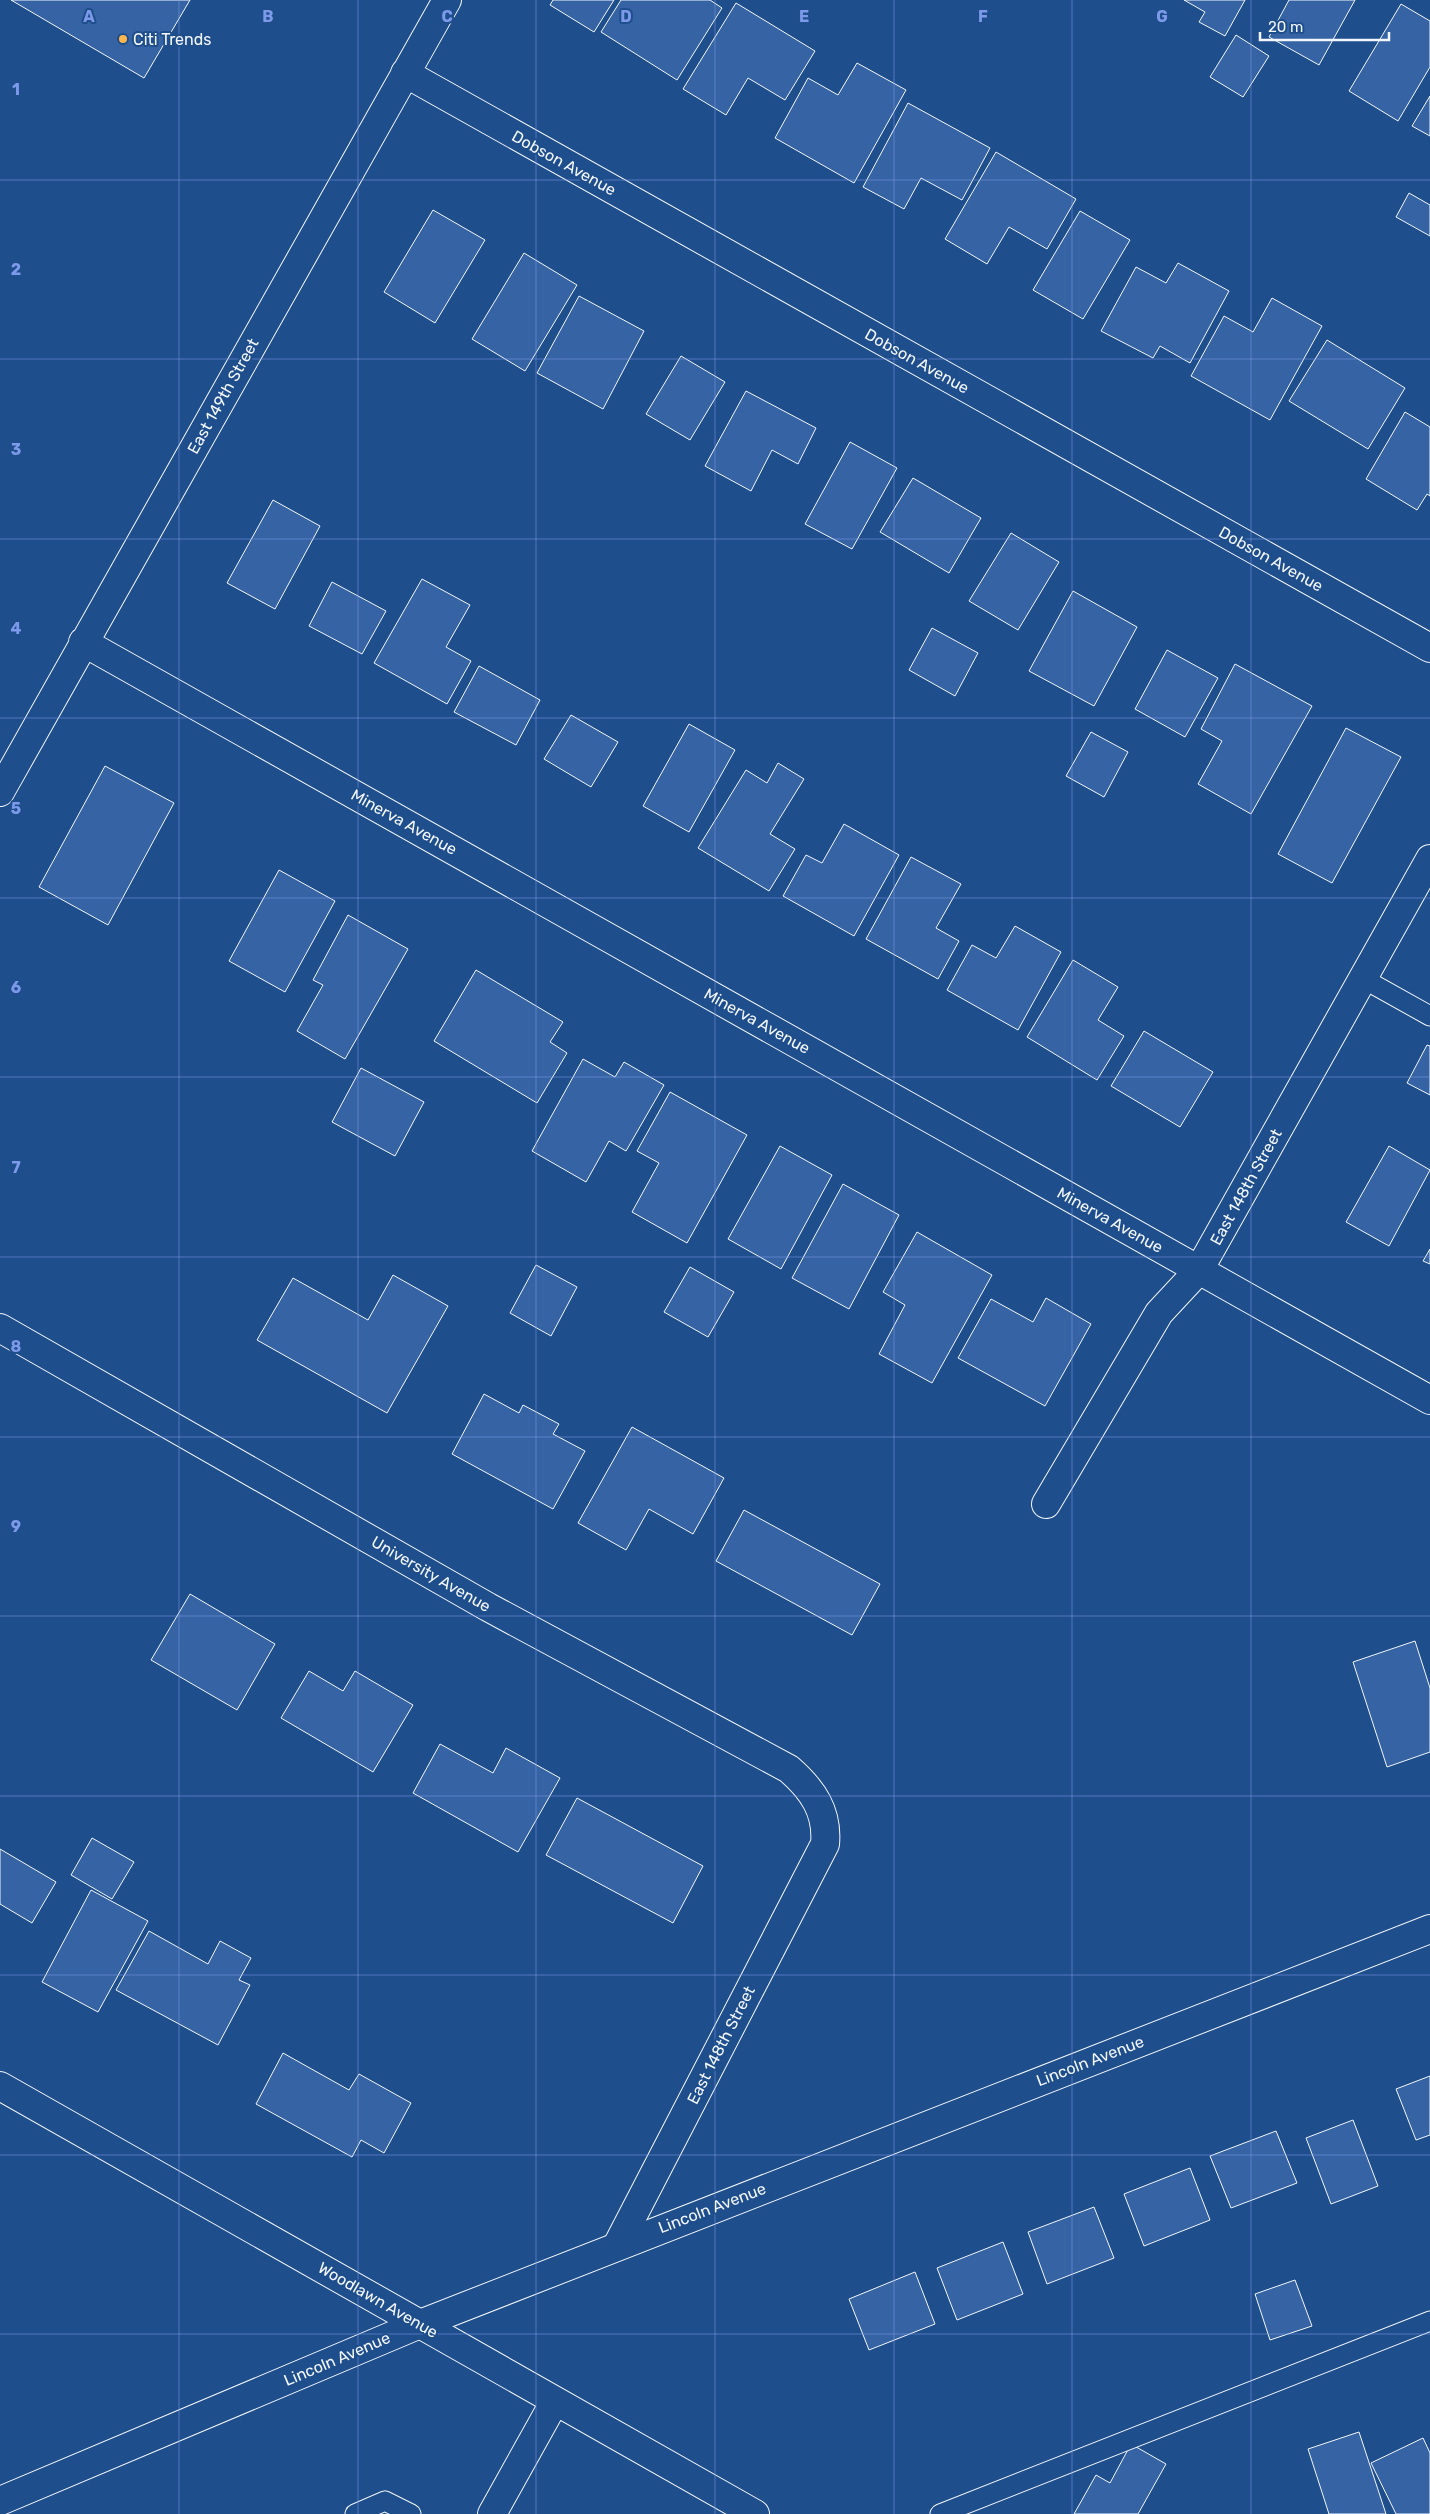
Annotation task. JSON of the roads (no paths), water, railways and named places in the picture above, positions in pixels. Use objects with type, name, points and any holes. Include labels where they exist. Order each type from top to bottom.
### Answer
[{"type":"street","name":"East 149th Street","points":[[0,792],[447,0]]},
{"type":"street","name":"Dobson Avenue","points":[[405,73],[1430,648]]},
{"type":"street","name":"Minerva Avenue","points":[[84,642],[1430,1400]]},
{"type":"street","name":"East 148th Street","points":[[1046,1504],[1159,1312],[1199,1270],[1430,859]]},
{"type":"street","name":"University Avenue","points":[[0,1328],[488,1607],[789,1769],[812,1791],[822,1811],[826,1829],[825,1844]]},
{"type":"street","name":"East 148th Street","points":[[617,2246],[825,1844]]},
{"type":"street","name":"Lincoln Avenue","points":[[0,2501],[420,2324],[1430,1929]]},
{"type":"street","name":"Woodlawn Avenue","points":[[0,2086],[756,2514]]},
{"type":"street","points":[[492,2514],[555,2401]]},
{"type":"lane","points":[[1362,978],[1430,1016]]},
{"type":"lane","points":[[940,2514],[1430,2321]]},
{"type":"lane","points":[[355,2514],[383,2507],[411,2514]]},
{"type":"place","name":"Citi Trends","points":[[123,39]]}]
